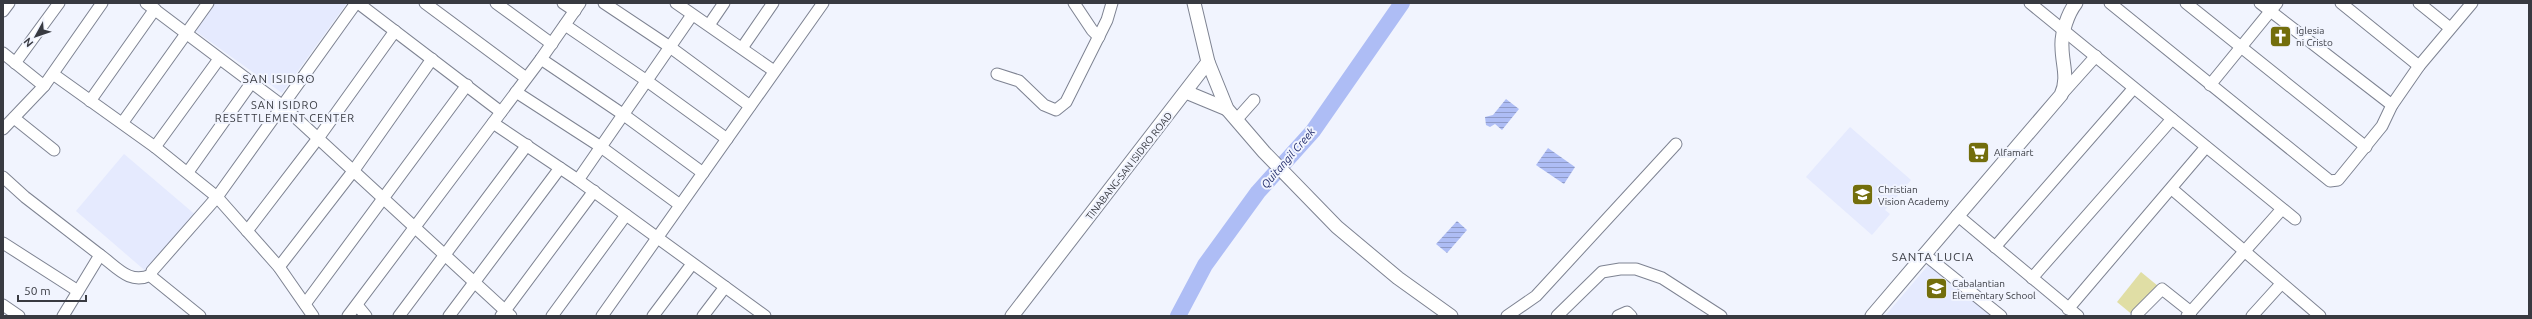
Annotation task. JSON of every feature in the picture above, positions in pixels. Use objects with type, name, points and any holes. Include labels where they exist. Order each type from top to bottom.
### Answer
[{"type":"street","points":[[3,11],[9,3]]},
{"type":"street","points":[[15,62],[59,3]]},
{"type":"street","points":[[3,129],[44,86],[102,3]]},
{"type":"street","points":[[123,122],[187,35],[208,3]]},
{"type":"street","points":[[3,177],[25,197],[129,277],[142,278],[151,274],[217,197],[284,107],[357,3],[501,112]]},
{"type":"street","points":[[425,3],[526,78]]},
{"type":"street","points":[[496,3],[552,44]]},
{"type":"street","points":[[348,316],[541,59],[578,7],[563,3]]},
{"type":"street","points":[[604,3],[670,47],[750,106]]},
{"type":"street","points":[[677,3],[774,72]]},
{"type":"street","points":[[709,25],[724,3]]},
{"type":"street","points":[[742,48],[773,3]]},
{"type":"street","points":[[602,316],[658,239],[680,205],[823,3]]},
{"type":"street","points":[[1074,3],[1092,30],[1099,37]]},
{"type":"street","points":[[997,74],[1020,80],[1044,105],[1056,110],[1066,102],[1099,37],[1112,3]]},
{"type":"street","points":[[1194,3],[1208,62],[1227,109]]},
{"type":"street","points":[[2030,3],[2064,32],[2096,56],[2133,89],[2295,219]]},
{"type":"street","points":[[2061,95],[2066,80],[2062,46],[2064,32],[2071,10],[2076,3]]},
{"type":"street","points":[[2110,3],[2330,181],[2338,180],[2366,147],[2382,126],[2392,105],[2419,66],[2472,3]]},
{"type":"street","points":[[2186,3],[2366,147]]},
{"type":"street","points":[[2260,3],[2274,7],[2392,105]]},
{"type":"street","points":[[2341,3],[2419,66]]},
{"type":"street","points":[[2419,3],[2450,28]]},
{"type":"street","points":[[90,101],[151,6],[187,35],[252,82],[319,137],[505,314],[594,191]]},
{"type":"street","points":[[2210,85],[2274,7]]},
{"type":"street","points":[[578,180],[692,15]]},
{"type":"street","points":[[565,25],[647,81],[727,139]]},
{"type":"street","points":[[247,231],[319,137],[395,31]]},
{"type":"street","points":[[3,53],[44,86]]},
{"type":"street","points":[[1872,316],[1957,214],[2096,56]]},
{"type":"street","points":[[155,146],[219,59]]},
{"type":"street","points":[[279,267],[354,170],[432,59]]},
{"type":"street","points":[[541,59],[624,115],[703,173]]},
{"type":"street","name":"TINABANG-SAN ISIDRO ROAD","points":[[1012,316],[1208,62]]},
{"type":"street","points":[[53,74],[90,101],[123,122],[188,172],[217,197],[279,267],[313,316]]},
{"type":"street","points":[[188,172],[252,82]]},
{"type":"street","points":[[305,304],[467,85]]},
{"type":"street","points":[[1995,247],[2133,89]]},
{"type":"street","points":[[516,92],[601,147],[680,205]]},
{"type":"street","points":[[1186,92],[1227,109],[1264,152],[1337,227],[1398,278],[1451,316]]},
{"type":"street","points":[[1237,119],[1254,100]]},
{"type":"street","points":[[14,118],[54,150]]},
{"type":"street","points":[[2032,278],[2172,119]]},
{"type":"street","points":[[493,123],[594,191],[725,287],[759,314]]},
{"type":"street","points":[[1507,316],[1536,296],[1676,144]]},
{"type":"street","points":[[399,316],[527,145]]},
{"type":"street","points":[[2068,309],[2172,189],[2206,147]]},
{"type":"street","points":[[449,316],[560,168]]},
{"type":"street","points":[[2172,189],[2318,315]]},
{"type":"street","points":[[2137,314],[2162,289],[2189,314],[2282,209]]},
{"type":"street","points":[[1957,214],[2078,316]]},
{"type":"street","points":[[552,316],[626,215]]},
{"type":"street","points":[[3,243],[78,291]]},
{"type":"street","points":[[1924,254],[2001,316]]},
{"type":"street","points":[[64,316],[100,255]]},
{"type":"street","points":[[653,316],[692,264]]},
{"type":"street","points":[[1557,316],[1602,272],[1620,269],[1636,269],[1662,278],[1721,316]]},
{"type":"street","points":[[151,274],[200,316]]},
{"type":"street","points":[[2252,316],[2281,284]]},
{"type":"street","points":[[703,316],[725,287]]},
{"type":"street","points":[[3,305],[19,316]]},
{"type":"street","points":[[357,305],[366,316]]},
{"type":"street","points":[[1618,316],[1627,312],[1631,316]]},
{"type":"shaded area","points":[[213,3],[347,3],[282,93],[194,30]]},
{"type":"shaded area","name":"Christian Vision Academy","points":[[1850,127],[1911,180],[1885,210],[1890,214],[1872,235],[1806,177]]},
{"type":"shaded area","points":[[124,154],[198,217],[149,274],[76,211]]},
{"type":"shaded area","name":"Cabalantian Elementary School","points":[[1931,262],[1996,316],[1885,316]]},
{"type":"shaded area","points":[[2141,272],[2158,286],[2134,316],[2117,302]]},
{"type":"water","points":[[1506,99],[1519,109],[1502,130],[1495,124],[1490,127],[1486,125],[1485,117],[1493,115]]},
{"type":"water","points":[[1548,148],[1575,167],[1564,184],[1536,165]]},
{"type":"water","points":[[1457,221],[1467,230],[1447,253],[1436,244]]},
{"type":"waterway","name":"Quitangil Creek","points":[[1178,316],[1205,265],[1258,192],[1313,131],[1402,3]]},
{"type":"place","name":"Iglesia ni Cristo","points":[[2281,36]]},
{"type":"place","name":"Alfamart","points":[[1979,152]]},
{"type":"place","name":"Christian Vision Academy","points":[[1862,195]]},
{"type":"place","name":"Cabalantian Elementary School","points":[[1936,289]]},
{"type":"district","name":"SAN ISIDRO","points":[[279,78]]},
{"type":"district","name":"SAN ISIDRO RESETTLEMENT CENTER","points":[[285,111]]},
{"type":"district","name":"SANTA LUCIA","points":[[1933,256]]}]
